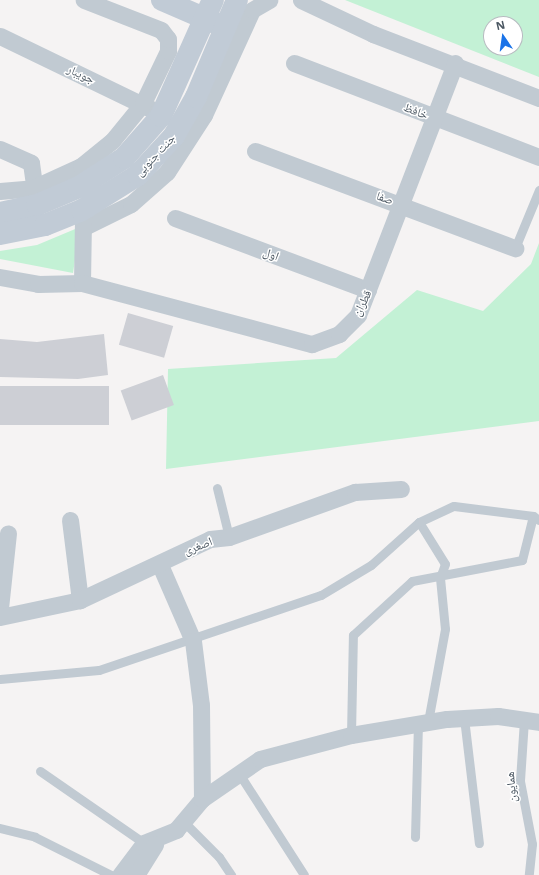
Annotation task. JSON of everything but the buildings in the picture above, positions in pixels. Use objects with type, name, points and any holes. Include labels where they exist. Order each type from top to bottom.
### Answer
[{"type":"main road","points":[[162,0],[210,9],[226,28]]},
{"type":"main road","name":"جنت جنوبی","points":[[0,234],[83,219],[138,176],[174,136],[196,97],[237,0]]},
{"type":"main road","name":"جنت جنوبی","points":[[0,213],[35,197],[79,188],[124,158],[161,116],[210,9]]},
{"type":"street","points":[[0,191],[35,197],[81,166],[112,140],[143,103],[168,51],[168,38],[161,30],[84,0]]},
{"type":"street","points":[[82,283],[83,219],[131,204],[167,172],[204,115],[252,10],[269,0]]},
{"type":"street","points":[[301,0],[373,34],[455,63],[539,98]]},
{"type":"street","name":"جویبار","points":[[0,37],[143,103],[161,116]]},
{"type":"street","name":"قطران","points":[[0,277],[38,284],[82,283],[312,344],[339,334],[358,315],[455,63]]},
{"type":"street","name":"خافظ","points":[[294,64],[539,157]]},
{"type":"street","points":[[0,149],[31,163],[35,197]]},
{"type":"street","name":"صفا","points":[[255,151],[401,204],[515,248]]},
{"type":"street","name":"اول","points":[[175,218],[368,290]]},
{"type":"street","name":"اصغری","points":[[0,616],[80,600],[160,565],[186,549],[210,539],[229,537],[355,492],[401,489]]},
{"type":"street","points":[[70,520],[80,600]]},
{"type":"street","points":[[0,608],[8,533]]},
{"type":"street","points":[[160,565],[193,641],[201,705],[202,800]]},
{"type":"street","points":[[120,875],[151,840],[176,830],[202,800],[238,772],[260,759],[351,735],[423,723],[498,716],[532,721]]},
{"type":"street","points":[[136,875],[151,840]]},
{"type":"lane","points":[[515,248],[539,190]]},
{"type":"lane","points":[[217,488],[229,537]]},
{"type":"lane","points":[[0,679],[99,670],[193,641],[321,595],[371,565],[419,522],[454,506],[536,518],[522,560],[440,578],[412,581],[353,635],[351,735]]},
{"type":"lane","points":[[415,837],[423,723],[445,630],[440,578],[445,564],[419,522]]},
{"type":"lane","points":[[464,718],[479,843]]},
{"type":"lane","name":"همایون","points":[[529,875],[535,843],[520,781],[532,721]]},
{"type":"lane","points":[[40,771],[151,840]]},
{"type":"lane","points":[[238,772],[304,875]]},
{"type":"lane","points":[[183,821],[219,857],[231,875]]},
{"type":"lane","points":[[0,828],[35,836],[111,875]]},
{"type":"green space","points":[[345,0],[539,0],[539,77],[486,56],[523,56],[523,16],[483,16],[483,55]]},
{"type":"green space","points":[[80,227],[73,273],[0,259],[0,251],[37,245]]},
{"type":"green space","points":[[539,243],[539,421],[166,469],[168,369],[336,358],[417,290],[483,311],[531,264]]}]
